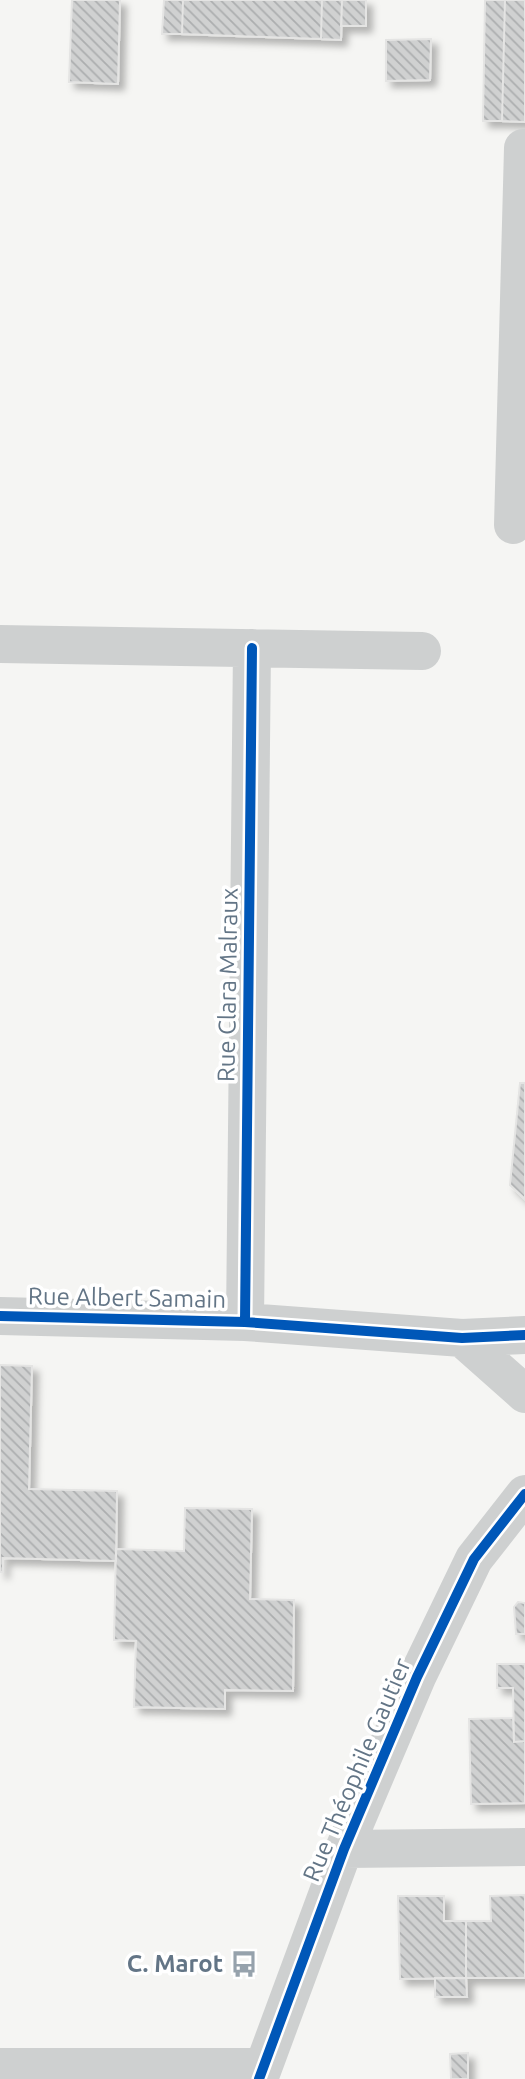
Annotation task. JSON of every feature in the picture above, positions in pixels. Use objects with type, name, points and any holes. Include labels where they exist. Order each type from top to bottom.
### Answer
[{"type":"street","points":[[513,525],[523,148]]},
{"type":"street","points":[[0,644],[422,651]]},
{"type":"street","name":"Rue Clara Malraux","points":[[245,1322],[252,648]]},
{"type":"street","name":"Rue Albert Samain","points":[[0,1316],[245,1322],[462,1338],[525,1335]]},
{"type":"street","points":[[462,1338],[525,1394]]},
{"type":"street","name":"Rue Théophile Gautier","points":[[261,2073],[344,1849],[417,1677],[474,1559],[525,1494]]},
{"type":"street","points":[[344,1849],[525,1847]]},
{"type":"street","points":[[0,2067],[261,2073]]},
{"type":"building","points":[[72,0],[120,0],[118,84],[69,82]]},
{"type":"building","points":[[164,0],[183,0],[182,34],[162,34]]},
{"type":"building","points":[[183,0],[322,0],[321,39],[182,34]]},
{"type":"building","points":[[322,0],[342,0],[341,40],[321,39]]},
{"type":"building","points":[[342,0],[366,0],[366,26],[341,26]]},
{"type":"building","points":[[485,0],[505,0],[502,121],[483,121]]},
{"type":"building","points":[[505,0],[525,0],[525,122],[502,121]]},
{"type":"building","points":[[431,39],[430,80],[386,81],[386,40]]},
{"type":"building","points":[[520,1083],[525,1083],[525,1199],[510,1185]]},
{"type":"building","points":[[0,1365],[32,1366],[29,1489],[117,1491],[116,1561],[3,1558],[3,1572],[0,1572]]},
{"type":"building","points":[[185,1508],[252,1509],[250,1599],[294,1600],[293,1691],[225,1690],[225,1709],[134,1707],[136,1641],[114,1640],[116,1549],[184,1551]]},
{"type":"building","points":[[518,1602],[525,1603],[525,1634],[516,1634],[514,1607]]},
{"type":"building","points":[[497,1664],[525,1664],[525,1741],[514,1742],[513,1688],[497,1688]]},
{"type":"building","points":[[513,1718],[514,1742],[525,1741],[525,1803],[471,1804],[469,1719]]},
{"type":"building","points":[[525,1895],[525,1978],[466,1978],[466,1921],[491,1921],[490,1896]]},
{"type":"building","points":[[398,1896],[444,1896],[444,1921],[466,1921],[466,1978],[400,1979]]},
{"type":"building","points":[[435,1978],[466,1978],[467,1997],[435,1997]]},
{"type":"building","points":[[468,2053],[468,2079],[451,2079],[450,2054]]},
{"type":"cycle path","points":[[245,1322],[252,648]]},
{"type":"cycle path","points":[[0,1316],[245,1322],[462,1338],[525,1335]]},
{"type":"cycle path","points":[[259,2079],[344,1849],[417,1677],[474,1559],[525,1494]]},
{"type":"place","name":"C. Marot","points":[[244,1964]]}]
